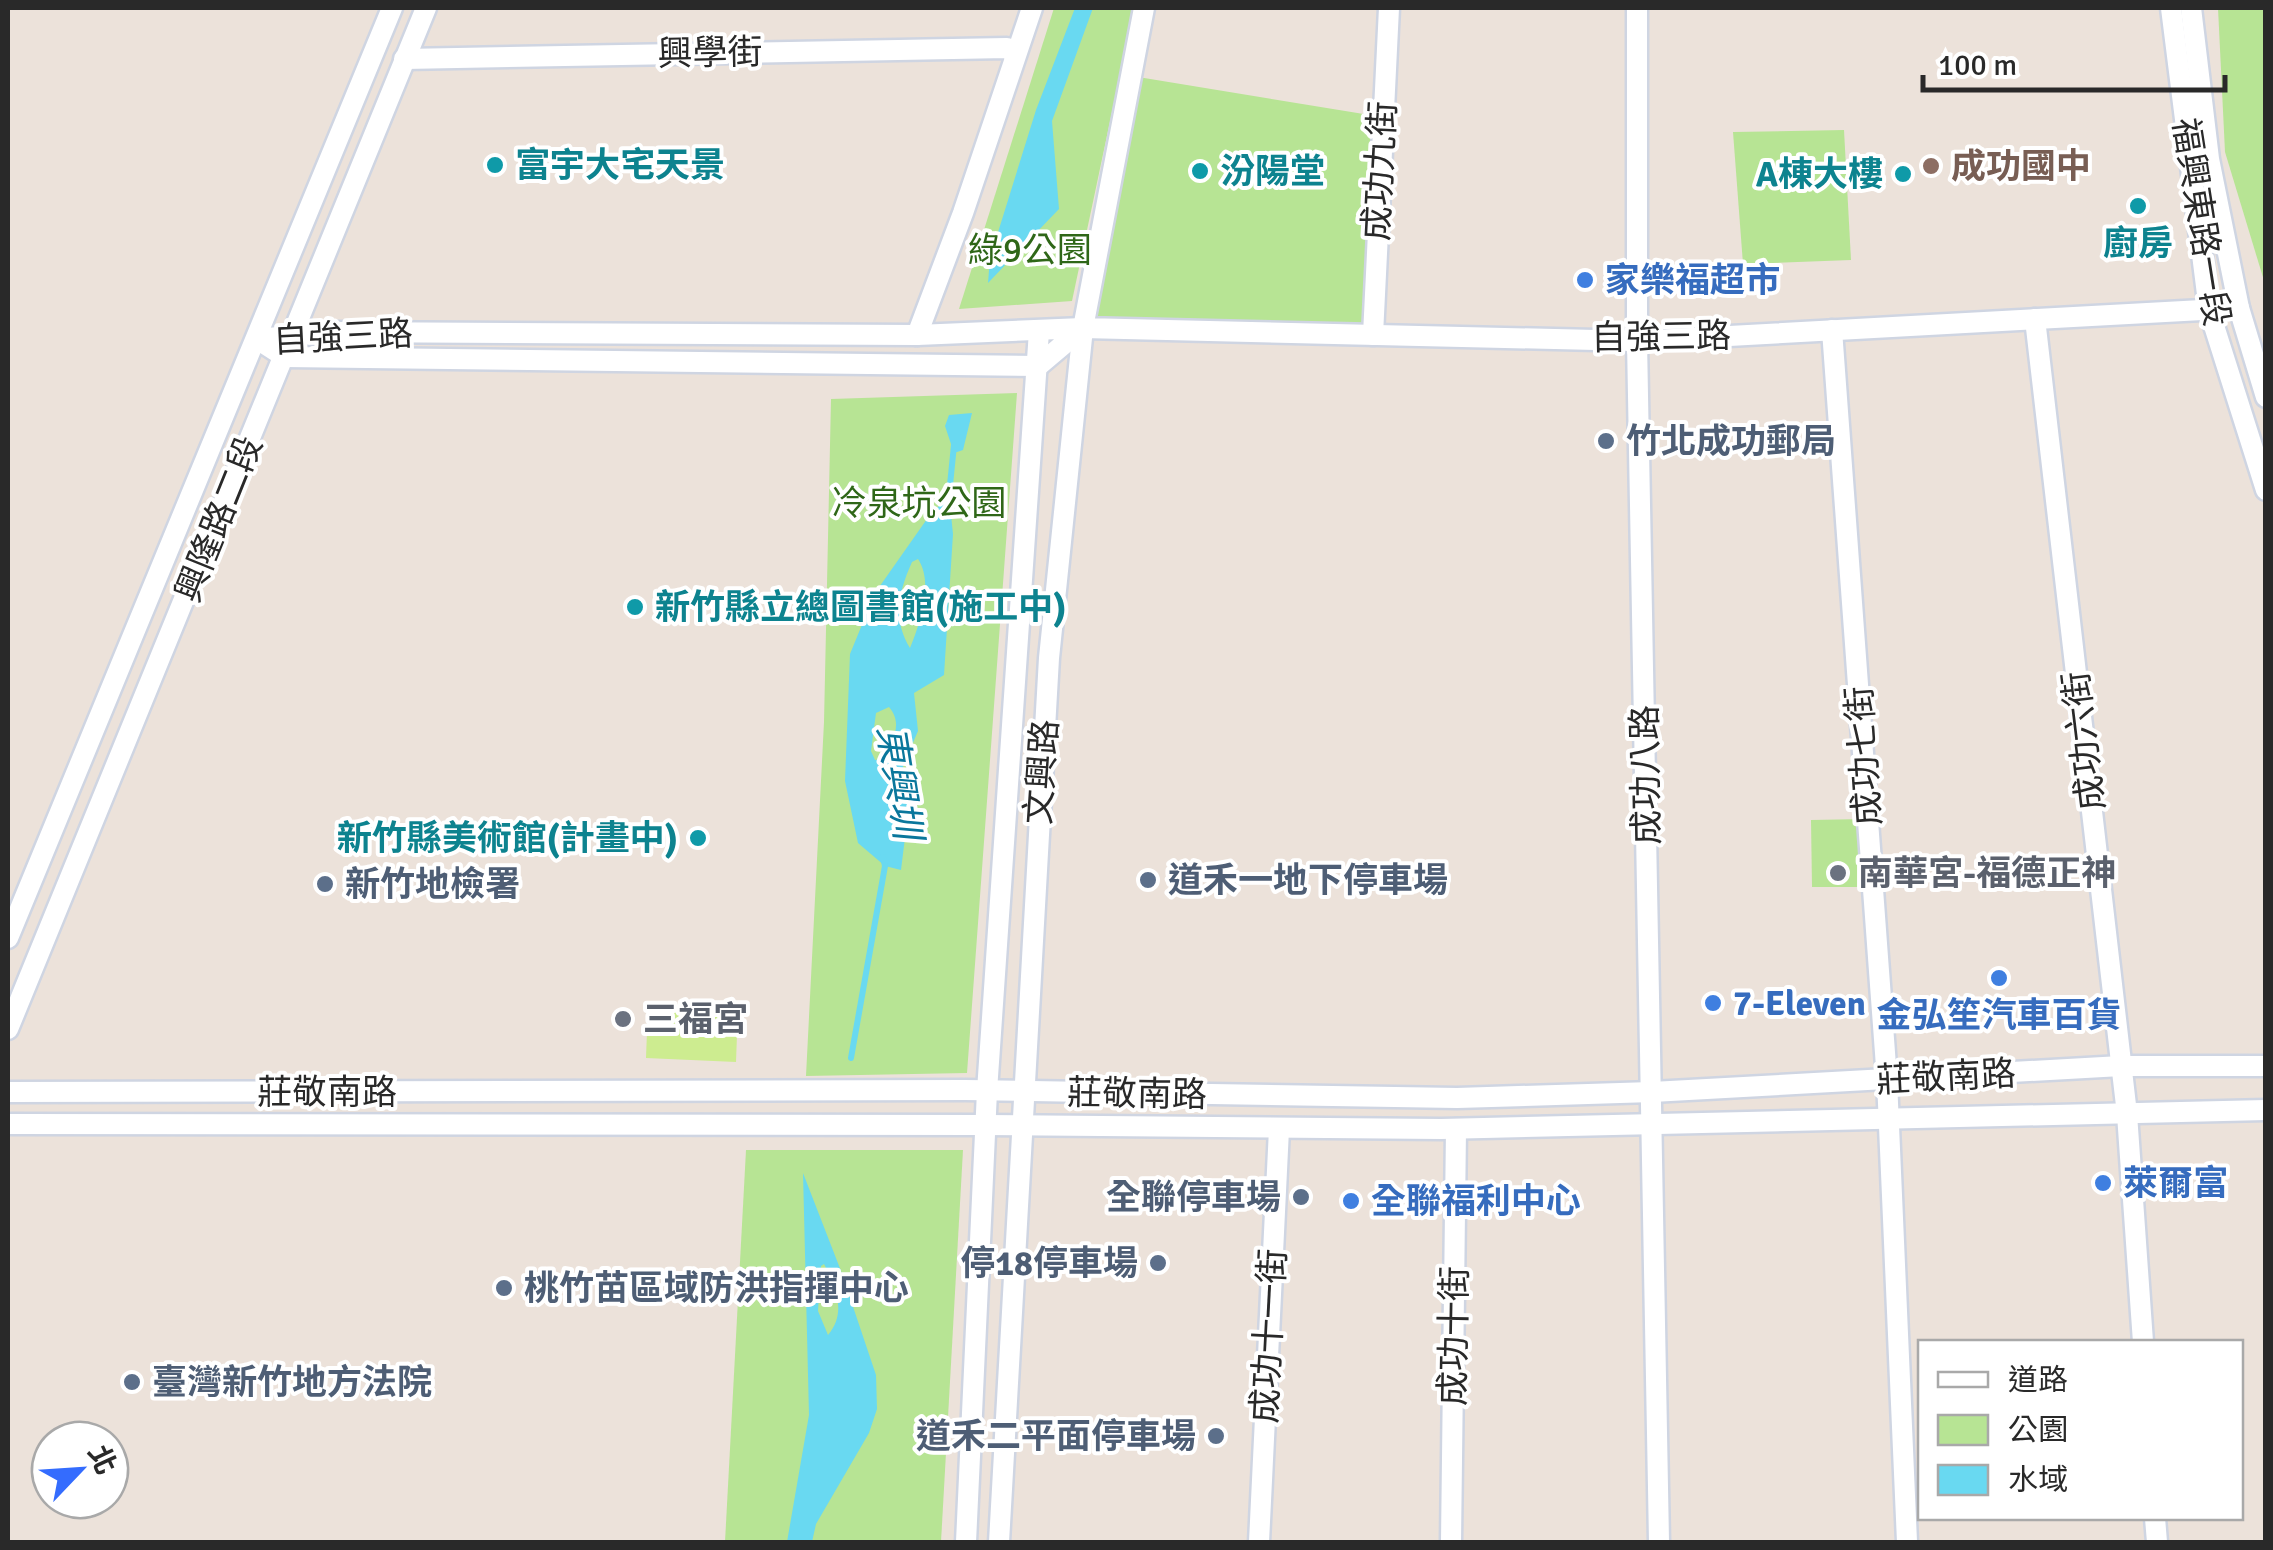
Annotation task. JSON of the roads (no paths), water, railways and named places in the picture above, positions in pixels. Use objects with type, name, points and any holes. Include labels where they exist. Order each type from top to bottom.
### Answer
[{"type":"street","name":"興隆路二段","points":[[8,938],[392,8]]},
{"type":"street","name":"興隆路二段","points":[[8,1030],[426,8]]},
{"type":"street","points":[[917,335],[1032,8]]},
{"type":"street","name":"文興路","points":[[999,1542],[1049,658],[1083,328],[1144,8]]},
{"type":"street","name":"成功九街","points":[[1373,335],[1389,8]]},
{"type":"street","name":"成功八路","points":[[1637,8],[1637,340],[1658,1542]]},
{"type":"street","name":"福興東路一段","points":[[2171,8],[2209,310],[2266,490]]},
{"type":"street","name":"福興東路一段","points":[[2192,8],[2209,159],[2239,308],[2266,397]]},
{"type":"street","name":"興學街","points":[[404,60],[1007,48],[1015,54]]},
{"type":"street","name":"自強三路","points":[[256,338],[294,333],[917,335],[1083,328],[1637,340],[2239,308]]},
{"type":"street","name":"成功六街","points":[[2036,319],[2121,1066],[2143,1340]]},
{"type":"street","points":[[1038,366],[1083,328]]},
{"type":"street","name":"成功七街","points":[[1832,330],[1888,1080],[1908,1542]]},
{"type":"street","name":"文興路","points":[[966,1542],[987,1090],[1039,331]]},
{"type":"street","name":"自強三路","points":[[256,338],[286,357],[1038,366]]},
{"type":"street","name":"莊敬南路","points":[[8,1092],[987,1090],[1457,1098],[1652,1092],[2121,1066],[2266,1066]]},
{"type":"street","name":"莊敬南路","points":[[8,1124],[985,1124],[1456,1129],[2266,1110]]},
{"type":"street","name":"成功十一街","points":[[1258,1542],[1280,1129]]},
{"type":"street","name":"成功十街","points":[[1451,1542],[1456,1129]]},
{"type":"water","points":[[1075,8],[1093,8],[1052,121],[1059,209],[988,283],[990,258],[1036,110]]},
{"type":"water","points":[[972,413],[963,450],[954,453],[945,426],[949,415]]},
{"type":"water","points":[[949,495],[953,534],[944,675],[914,693],[918,731],[903,766],[909,805],[901,870],[885,866],[858,843],[845,781],[850,654],[875,593],[927,519]],"holes":[[[918,559],[925,591],[910,648],[901,626],[899,605],[907,573]],[[889,707],[896,720],[895,733],[882,759],[875,760],[871,751],[876,713]]]},
{"type":"water","points":[[803,1173],[876,1375],[877,1409],[869,1433],[816,1524],[812,1542],[787,1542],[809,1415]],"holes":[[[824,1264],[836,1291],[838,1309],[828,1335],[818,1311]]]},
{"type":"waterway","name":"東興圳","points":[[945,501],[954,445]]},
{"type":"waterway","name":"東興圳","points":[[851,1058],[885,866],[883,857]]},
{"type":"place","name":"富宇大宅天景","points":[[495,165]]},
{"type":"place","name":"成功國中","points":[[1931,166]]},
{"type":"place","name":"汾陽堂","points":[[1200,171]]},
{"type":"place","name":"A棟大樓","points":[[1903,174]]},
{"type":"place","name":"廚房","points":[[2138,206]]},
{"type":"place","name":"家樂福超市","points":[[1585,280]]},
{"type":"place","name":"竹北成功郵局","points":[[1606,441]]},
{"type":"place","name":"新竹縣立總圖書館(施工中)","points":[[635,607]]},
{"type":"place","name":"新竹縣美術館(計畫中)","points":[[698,838]]},
{"type":"place","name":"南華宮-福德正神","points":[[1838,873]]},
{"type":"place","name":"道禾一地下停車場","points":[[1148,880]]},
{"type":"place","name":"新竹地檢署","points":[[325,884]]},
{"type":"place","name":"金弘笙汽車百貨","points":[[1999,978]]},
{"type":"place","name":"7-Eleven","points":[[1713,1003]]},
{"type":"place","name":"三福宮","points":[[623,1019]]},
{"type":"place","name":"萊爾富","points":[[2103,1183]]},
{"type":"place","name":"全聯停車場","points":[[1301,1197]]},
{"type":"place","name":"全聯福利中心","points":[[1351,1201]]},
{"type":"place","name":"停18停車場","points":[[1158,1263]]},
{"type":"place","name":"桃竹苗區域防洪指揮中心","points":[[504,1288]]},
{"type":"place","name":"臺灣新竹地方法院","points":[[132,1382]]},
{"type":"place","name":"道禾二平面停車場","points":[[1216,1436]]},
{"type":"park label","name":"綠9公園","points":[[1030,250]]},
{"type":"park label","name":"冷泉坑公園","points":[[919,503]]}]
